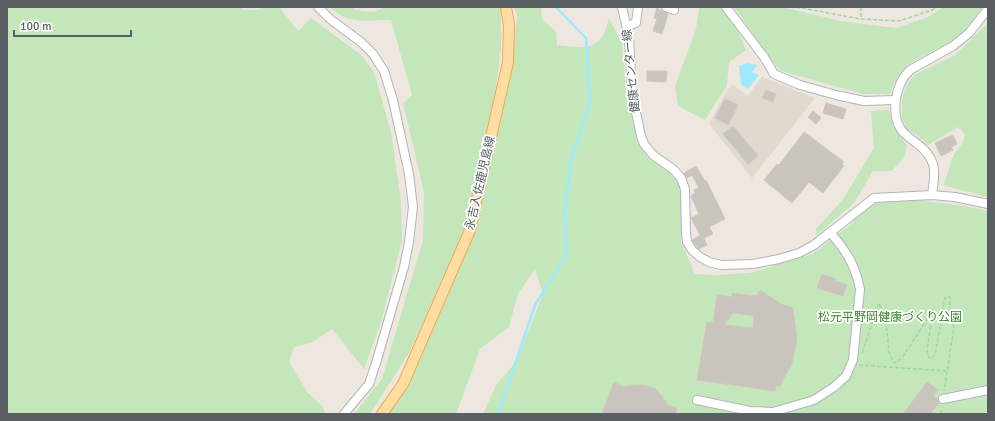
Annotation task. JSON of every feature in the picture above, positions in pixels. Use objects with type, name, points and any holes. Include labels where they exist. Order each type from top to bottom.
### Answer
[{"type":"main road","name":"永吉入佐鹿児島線","points":[[382,414],[402,384],[470,230],[508,62],[509,25],[506,7]]},
{"type":"street","points":[[318,7],[330,19],[361,42],[373,54],[384,71],[395,107],[409,174],[412,207],[409,242],[404,267],[376,363],[369,384],[344,414]]},
{"type":"street","name":"健康センター線","points":[[622,7],[627,26],[632,94],[641,136],[644,144],[653,155],[673,169],[681,178],[685,189],[687,242],[692,250],[709,262],[721,265],[753,264],[799,253],[814,245],[874,198],[932,195],[955,197],[988,204]]},
{"type":"street","points":[[627,26],[636,23],[638,7]]},
{"type":"street","points":[[726,7],[764,57],[774,74],[800,85],[864,101],[895,100]]},
{"type":"street","points":[[932,195],[934,174],[933,165],[927,153],[904,133],[898,125],[895,100],[901,82],[910,70],[953,46],[969,33],[988,8]]},
{"type":"street","points":[[696,400],[750,411],[773,412],[814,400],[834,387],[846,376],[853,360],[860,289],[858,278],[850,258],[844,248],[830,232]]},
{"type":"street","points":[[943,399],[988,390]]},
{"type":"path","points":[[796,7],[861,20],[899,21],[937,7]]},
{"type":"path","points":[[861,7],[861,20]]},
{"type":"path","points":[[861,357],[879,303],[886,321],[889,352],[894,363],[902,358],[933,310],[927,350],[928,356],[931,359],[935,355],[945,297],[950,297],[949,314],[951,323],[954,327],[941,414]]},
{"type":"path","points":[[858,361],[856,365],[947,371]]},
{"type":"shaded area","points":[[762,77],[815,98],[752,178],[709,124],[732,84],[748,96]]},
{"type":"green space","points":[[7,7],[242,7],[243,10],[259,10],[262,7],[279,7],[298,31],[311,18],[361,55],[374,72],[391,132],[401,201],[402,241],[381,322],[364,369],[332,329],[311,343],[294,347],[289,362],[308,393],[322,406],[326,414],[7,414]]},
{"type":"green space","points":[[330,7],[352,7],[356,10],[374,12],[386,7],[500,7],[501,11],[501,49],[493,109],[464,232],[409,353],[370,414],[354,414],[382,379],[423,240],[424,192],[403,103],[412,95],[391,20],[366,21],[351,19],[337,13]]},
{"type":"green space","name":"松元平野岡健康づくり公園","points":[[514,7],[541,7],[542,19],[556,32],[557,45],[585,47],[597,42],[602,37],[606,29],[609,18],[622,43],[626,92],[636,137],[641,149],[649,159],[667,169],[676,179],[682,191],[681,242],[695,274],[715,275],[750,273],[812,254],[850,225],[877,201],[918,200],[988,211],[988,414],[483,414],[496,385],[516,362],[543,294],[535,269],[518,294],[509,327],[480,349],[456,414],[387,414],[432,327],[477,226],[509,78],[517,17]]},
{"type":"green space","points":[[698,7],[721,7],[738,31],[746,50],[729,62],[727,85],[705,120],[678,106],[675,86],[696,29]]},
{"type":"green space","points":[[734,7],[782,7],[841,21],[896,28],[928,17],[944,7],[983,7],[967,28],[948,43],[907,65],[896,79],[890,94],[863,94],[781,71]]},
{"type":"green space","points":[[988,23],[988,198],[943,185],[952,160],[964,139],[965,134],[958,127],[928,145],[908,130],[902,118],[902,102],[905,87],[914,75],[954,56]]},
{"type":"green space","points":[[889,110],[893,125],[907,146],[904,158],[891,171],[873,171],[854,203],[816,236],[816,229],[844,198],[874,148],[871,111]]},
{"type":"water","points":[[747,63],[757,65],[752,72],[759,75],[748,89],[741,84],[739,66]]},
{"type":"building","points":[[657,8],[668,14],[662,34],[653,31],[657,19],[654,18]]},
{"type":"building","points":[[647,71],[667,71],[666,82],[647,81]]},
{"type":"building","points":[[766,90],[776,94],[773,102],[762,98]]},
{"type":"building","points":[[725,99],[738,105],[728,125],[715,118]]},
{"type":"building","points":[[826,103],[846,109],[843,119],[823,113]]},
{"type":"building","points":[[813,111],[821,118],[816,124],[808,117]]},
{"type":"building","points":[[733,126],[758,156],[748,164],[723,134]]},
{"type":"building","points":[[804,132],[844,162],[842,164],[844,166],[823,193],[809,182],[792,203],[764,180],[777,164],[779,165]]},
{"type":"building","points":[[953,135],[957,144],[951,147],[953,150],[941,156],[935,143]]},
{"type":"building","points":[[696,166],[705,181],[706,180],[725,219],[709,227],[713,234],[704,238],[707,245],[699,249],[692,240],[700,235],[691,218],[699,214],[691,196],[695,193],[694,190],[699,188],[692,175],[687,178],[684,173]]},
{"type":"building","points":[[822,274],[847,285],[843,296],[817,288]]},
{"type":"building","points":[[760,290],[781,304],[793,308],[797,340],[792,363],[780,386],[776,386],[775,391],[697,380],[707,322],[713,323],[717,295],[732,297],[732,293],[756,296]],"holes":[[[733,313],[754,316],[753,328],[724,325]]]},
{"type":"building","points":[[614,382],[624,387],[645,385],[655,389],[668,405],[677,408],[675,414],[602,414]]},
{"type":"building","points":[[927,382],[938,390],[933,396],[938,399],[939,403],[930,414],[903,414]]},
{"type":"waterway","points":[[498,414],[535,305],[566,256],[565,211],[571,160],[590,102],[586,38],[556,7]]}]
